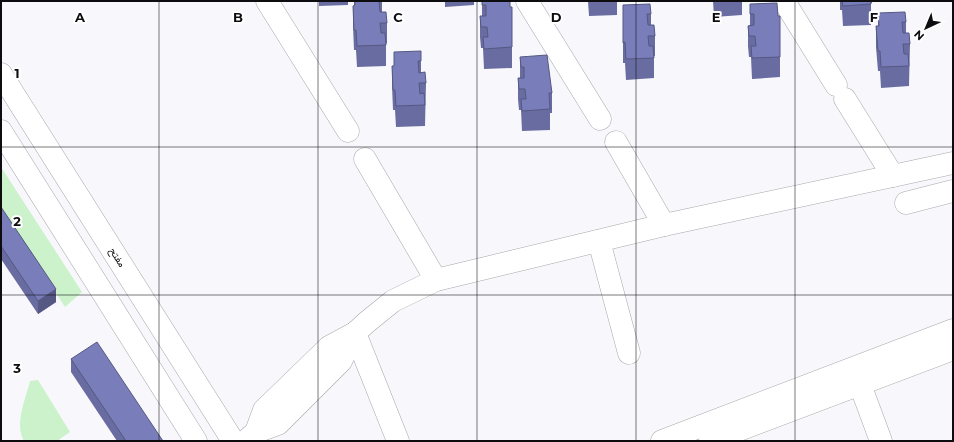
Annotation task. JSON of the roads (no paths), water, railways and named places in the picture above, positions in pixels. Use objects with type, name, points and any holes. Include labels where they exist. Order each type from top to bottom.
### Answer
[{"type":"street","points":[[267,1],[348,131]]},
{"type":"street","points":[[526,1],[600,120]]},
{"type":"street","points":[[784,1],[893,176]]},
{"type":"street","name":"مفتح","points":[[1,74],[233,441]]},
{"type":"street","points":[[1,131],[196,441]]},
{"type":"street","points":[[616,142],[664,225]]},
{"type":"street","points":[[365,159],[436,280]]},
{"type":"street","points":[[251,436],[264,410],[329,347],[355,333],[371,318],[394,302],[436,280],[664,225],[953,163]]},
{"type":"street","points":[[906,203],[953,191]]},
{"type":"street","points":[[599,241],[629,353]]},
{"type":"street","points":[[107,299],[132,279]]},
{"type":"street","points":[[710,441],[857,376],[953,330]]},
{"type":"street","points":[[355,333],[398,441]]},
{"type":"street","points":[[662,441],[857,376],[953,349]]},
{"type":"street","points":[[857,376],[881,441]]}]
